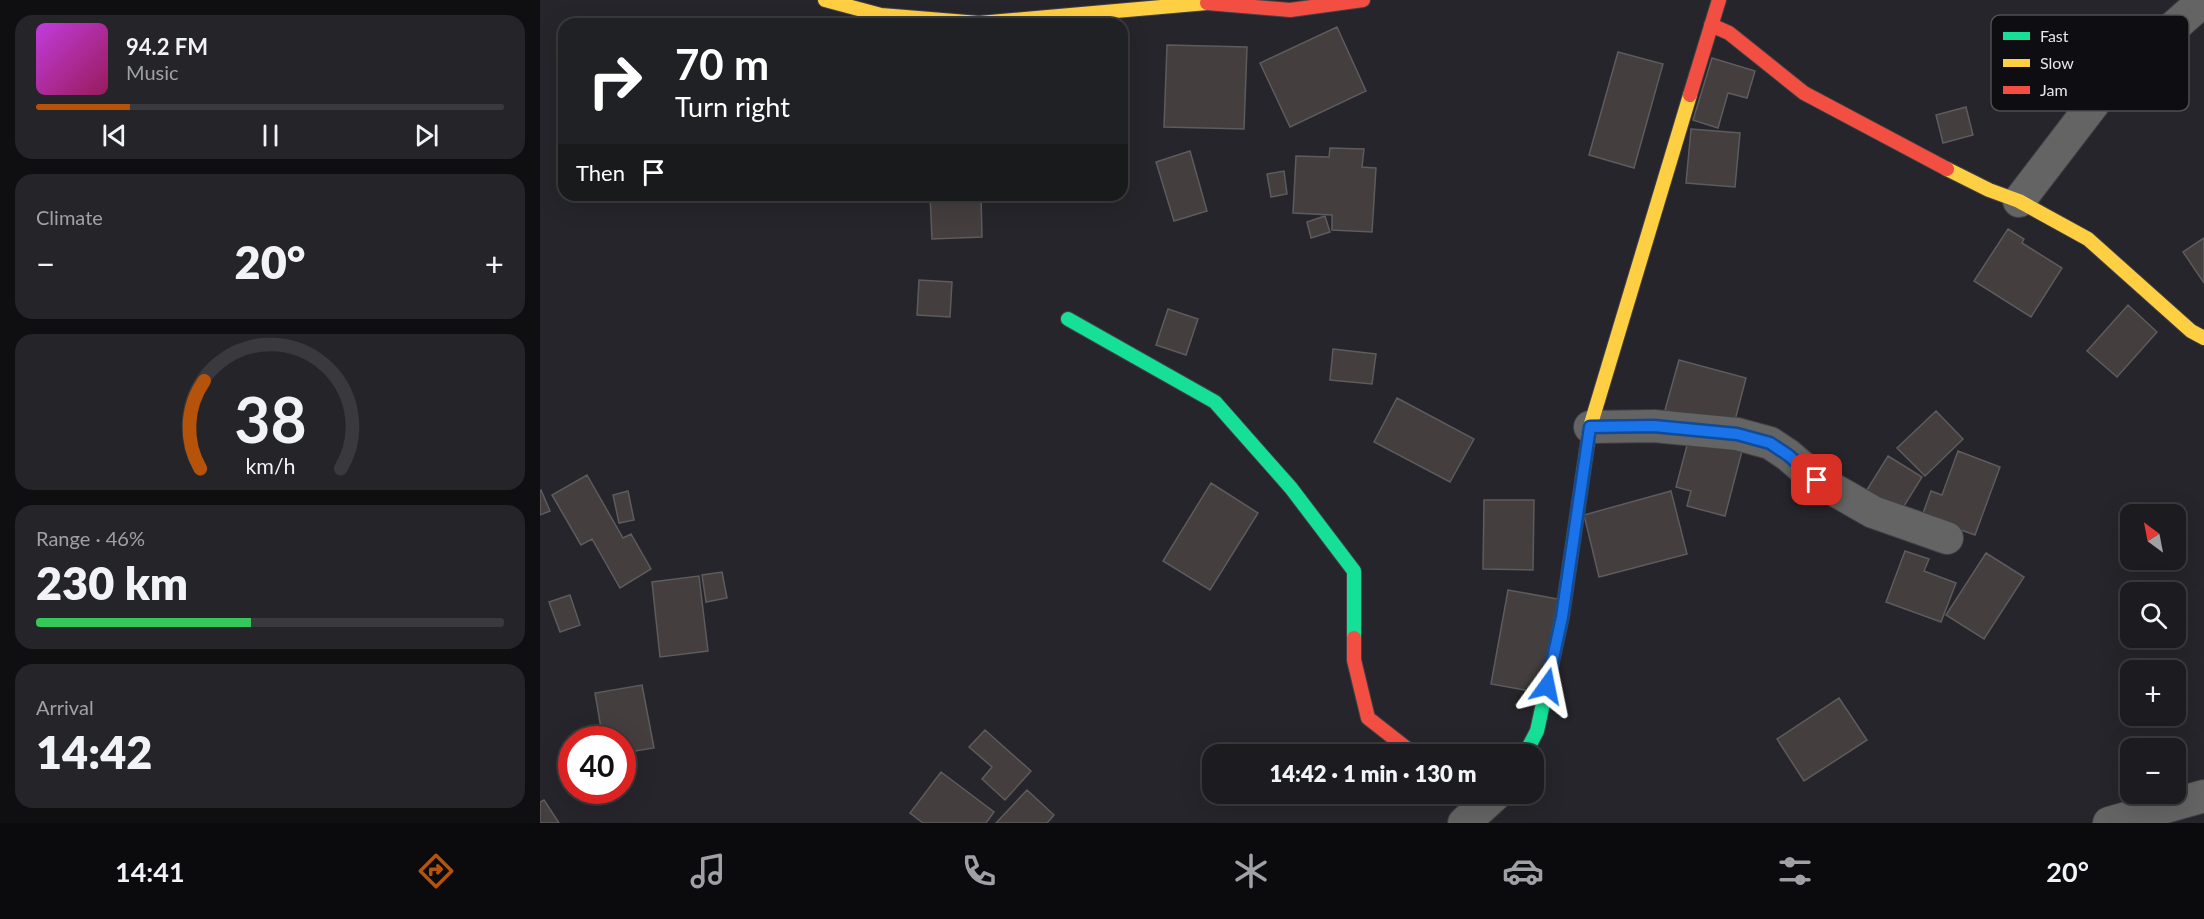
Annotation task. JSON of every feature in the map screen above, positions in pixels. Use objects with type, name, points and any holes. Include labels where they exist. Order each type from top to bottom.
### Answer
[{"type":"street","points":[[825,0],[881,15],[918,18]]},
{"type":"street","points":[[1035,18],[1202,3],[1290,10],[1363,0]]},
{"type":"street","points":[[1531,744],[1537,731],[1562,617],[1590,427],[1719,0]]},
{"type":"street","points":[[2187,15],[2203,1]]},
{"type":"street","points":[[1711,25],[1729,33],[1762,62],[1804,93],[1915,153],[2019,201],[2088,239],[2191,331],[2204,338]]},
{"type":"street","points":[[2019,201],[2088,111]]},
{"type":"street","points":[[1068,319],[1215,402],[1292,488],[1354,571],[1354,660],[1368,718],[1401,744]]},
{"type":"street","points":[[1590,427],[1654,426],[1737,434],[1770,443],[1817,480],[1873,512],[1947,538]]},
{"type":"street","points":[[2109,823],[2204,796]]},
{"type":"street","points":[[1464,823],[1485,804]]},
{"type":"building","points":[[1337,27],[1366,91],[1290,127],[1260,63]]},
{"type":"building","points":[[1167,45],[1247,47],[1244,129],[1164,127]]},
{"type":"building","points":[[1618,52],[1663,64],[1634,168],[1589,155]]},
{"type":"building","points":[[1712,58],[1755,71],[1747,98],[1728,93],[1718,128],[1693,120]]},
{"type":"building","points":[[1966,107],[1973,135],[1943,143],[1936,115]]},
{"type":"building","points":[[1691,129],[1740,133],[1735,187],[1686,183]]},
{"type":"building","points":[[1330,148],[1364,149],[1362,167],[1376,168],[1372,232],[1332,230],[1332,215],[1293,213],[1296,156],[1329,157]]},
{"type":"building","points":[[1190,151],[1207,211],[1174,221],[1156,162]]},
{"type":"building","points":[[1284,171],[1287,194],[1271,197],[1267,174]]},
{"type":"building","points":[[930,201],[981,201],[982,237],[932,239]]},
{"type":"building","points":[[1325,216],[1330,232],[1311,238],[1307,222]]},
{"type":"building","points":[[2008,229],[2024,239],[2022,243],[2062,268],[2031,317],[1974,281]]},
{"type":"building","points":[[2204,238],[2204,283],[2183,252]]},
{"type":"building","points":[[919,280],[952,282],[950,317],[917,315]]},
{"type":"building","points":[[2128,305],[2157,332],[2117,377],[2087,351]]},
{"type":"building","points":[[1168,309],[1198,319],[1186,355],[1156,345]]},
{"type":"building","points":[[1333,349],[1376,354],[1372,384],[1330,380]]},
{"type":"building","points":[[1679,360],[1746,378],[1733,428],[1665,410]]},
{"type":"building","points":[[1397,398],[1474,439],[1450,482],[1374,442]]},
{"type":"building","points":[[1936,411],[1963,439],[1925,476],[1897,448]]},
{"type":"building","points":[[1690,434],[1743,447],[1725,516],[1687,506],[1691,491],[1676,487]]},
{"type":"building","points":[[1958,451],[2000,467],[1975,535],[1922,516],[1931,491],[1942,495]]},
{"type":"building","points":[[1888,456],[1922,477],[1899,514],[1865,493]]},
{"type":"building","points":[[587,475],[623,538],[631,534],[651,569],[620,588],[592,539],[581,545],[552,495]]},
{"type":"building","points":[[1211,483],[1258,513],[1210,590],[1163,561]]},
{"type":"building","points":[[540,491],[550,511],[540,515]]},
{"type":"building","points":[[628,491],[634,520],[619,523],[613,495]]},
{"type":"building","points":[[1671,491],[1687,554],[1599,577],[1584,515]]},
{"type":"building","points":[[1484,500],[1534,500],[1533,570],[1483,569]]},
{"type":"building","points":[[1905,551],[1929,559],[1924,571],[1956,583],[1941,622],[1886,602]]},
{"type":"building","points":[[1986,553],[2024,577],[1984,639],[1946,615]]},
{"type":"building","points":[[722,572],[727,598],[706,602],[702,575]]},
{"type":"building","points":[[699,576],[708,651],[660,657],[652,582]]},
{"type":"building","points":[[1508,590],[1558,599],[1541,693],[1491,684]]},
{"type":"building","points":[[570,595],[580,625],[560,632],[549,602]]},
{"type":"building","points":[[642,685],[654,748],[636,751],[636,726],[601,726],[595,693]]},
{"type":"building","points":[[1839,698],[1867,740],[1804,781],[1777,739]]},
{"type":"building","points":[[985,730],[1031,771],[1005,800],[982,779],[992,767],[969,747]]},
{"type":"building","points":[[941,772],[994,812],[986,823],[923,823],[910,813]]},
{"type":"building","points":[[1027,790],[1054,815],[1047,823],[996,823]]},
{"type":"building","points":[[544,800],[559,823],[540,823],[540,802]]},
{"type":"traffic: fast","points":[[1068,319],[1215,402],[1291,488],[1354,571],[1354,638]]},
{"type":"traffic: fast","points":[[1530,744],[1537,731],[1562,617],[1582,481]]},
{"type":"traffic: slow","points":[[825,0],[881,15],[918,18]]},
{"type":"traffic: slow","points":[[1036,18],[1207,3]]},
{"type":"traffic: slow","points":[[1582,481],[1590,427],[1690,95]]},
{"type":"traffic: slow","points":[[1947,169],[1989,190],[2019,201],[2088,239],[2191,331],[2204,338]]},
{"type":"traffic: jam","points":[[1207,3],[1290,10],[1363,0]]},
{"type":"traffic: jam","points":[[1690,95],[1719,0]]},
{"type":"traffic: jam","points":[[1711,25],[1729,33],[1804,93],[1947,169]]},
{"type":"traffic: jam","points":[[1354,638],[1354,660],[1368,718],[1401,744]]},
{"type":"route","points":[[1547,686],[1562,617],[1590,427],[1654,426],[1737,434],[1770,443],[1817,480]]}]
